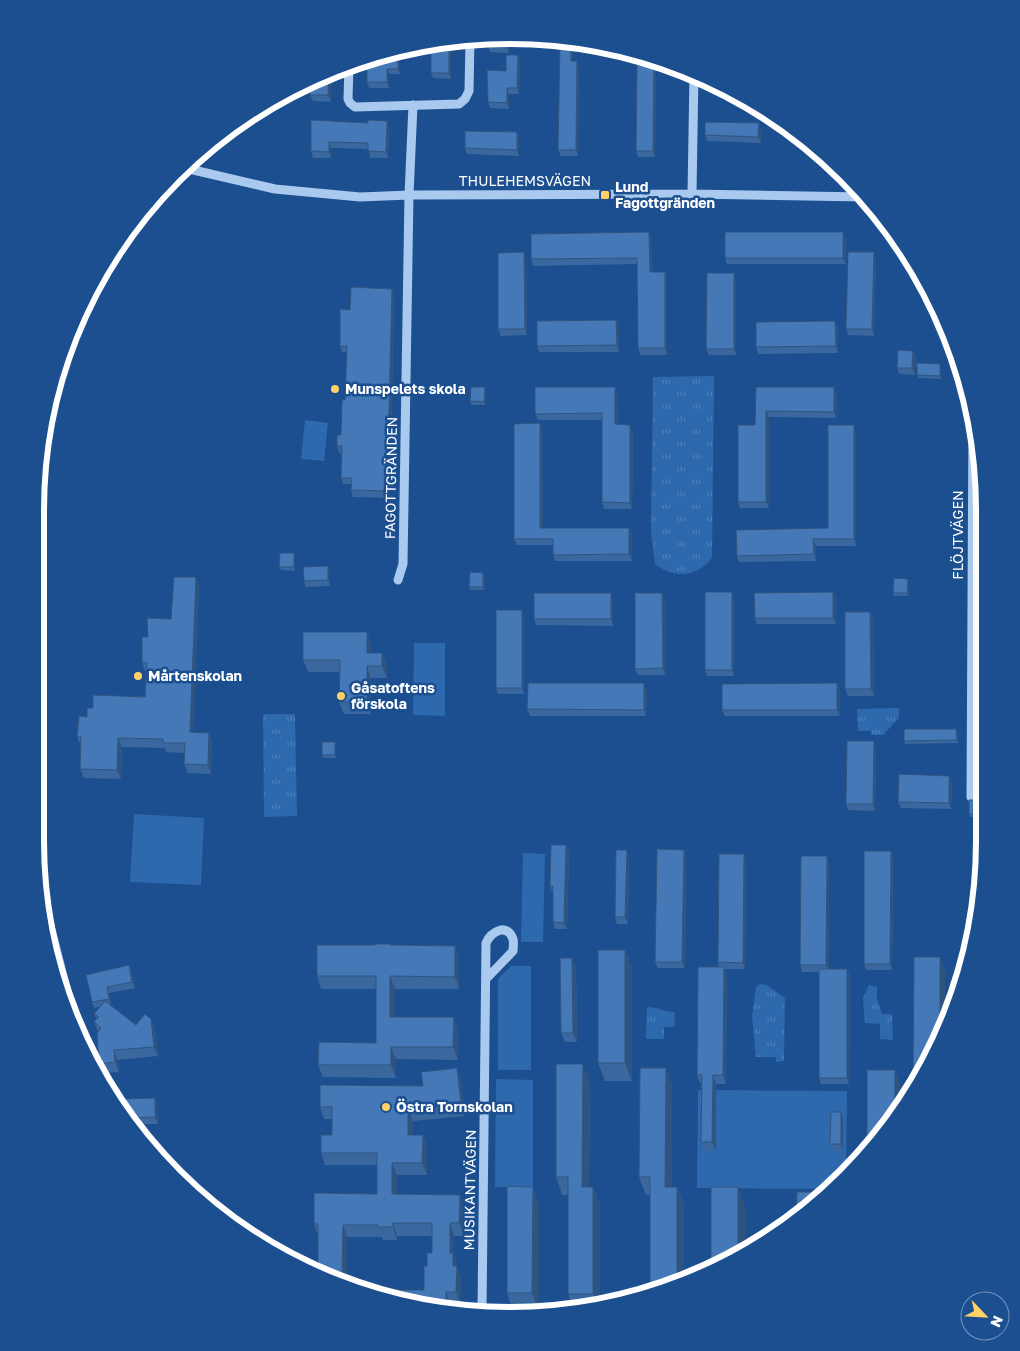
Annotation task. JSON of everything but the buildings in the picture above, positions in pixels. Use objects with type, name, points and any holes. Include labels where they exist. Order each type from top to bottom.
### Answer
[{"type":"street","points":[[349,72],[348,99],[356,107],[458,104],[465,100],[469,91],[470,46]]},
{"type":"street","points":[[692,194],[694,82]]},
{"type":"street","name":"FAGOTTGRÄNDEN","points":[[398,580],[403,564],[412,105]]},
{"type":"street","name":"THULEHEMSVÄGEN","points":[[192,169],[214,176],[275,189],[360,197],[409,195],[692,194],[855,197]]},
{"type":"street","name":"FLÖJTVÄGEN","points":[[971,797],[976,656],[974,466]]},
{"type":"street","name":"MUSIKANTVÄGEN","points":[[482,1306],[486,943],[495,931],[509,932],[513,939],[513,951],[486,979]]},
{"type":"green space","points":[[714,376],[712,558],[706,565],[692,573],[678,574],[655,564],[651,532],[653,377]]},
{"type":"green space","points":[[305,420],[328,423],[324,461],[301,459]]},
{"type":"green space","points":[[414,643],[445,643],[445,716],[413,715]]},
{"type":"green space","points":[[899,708],[899,718],[883,735],[871,735],[871,731],[858,731],[857,709]]},
{"type":"green space","points":[[263,714],[295,714],[297,816],[264,817]]},
{"type":"green space","points":[[134,814],[204,818],[201,885],[130,882]]},
{"type":"green space","points":[[523,853],[545,854],[543,942],[521,942]]},
{"type":"green space","points":[[511,966],[531,966],[531,1070],[498,1070],[498,979]]},
{"type":"green space","points":[[760,984],[767,985],[785,998],[784,1061],[776,1062],[776,1057],[756,1057],[752,1016],[756,987]]},
{"type":"green space","points":[[869,985],[877,987],[877,999],[882,1014],[892,1014],[893,1040],[880,1039],[880,1024],[865,1023],[863,998]]},
{"type":"green space","points":[[647,1007],[675,1012],[674,1027],[664,1027],[664,1039],[646,1039]]},
{"type":"green space","points":[[496,1079],[533,1080],[533,1187],[495,1187]]},
{"type":"green space","points":[[698,1090],[847,1091],[846,1164],[820,1189],[697,1188]]},
{"type":"place","name":"Lund Fagottgränden","points":[[605,195]]},
{"type":"place","name":"Munspelets skola","points":[[335,389]]},
{"type":"place","name":"Mårtenskolan","points":[[138,676]]},
{"type":"place","name":"Gåsatoftens förskola","points":[[341,696]]},
{"type":"place","name":"Östra Tornskolan","points":[[386,1107]]}]
